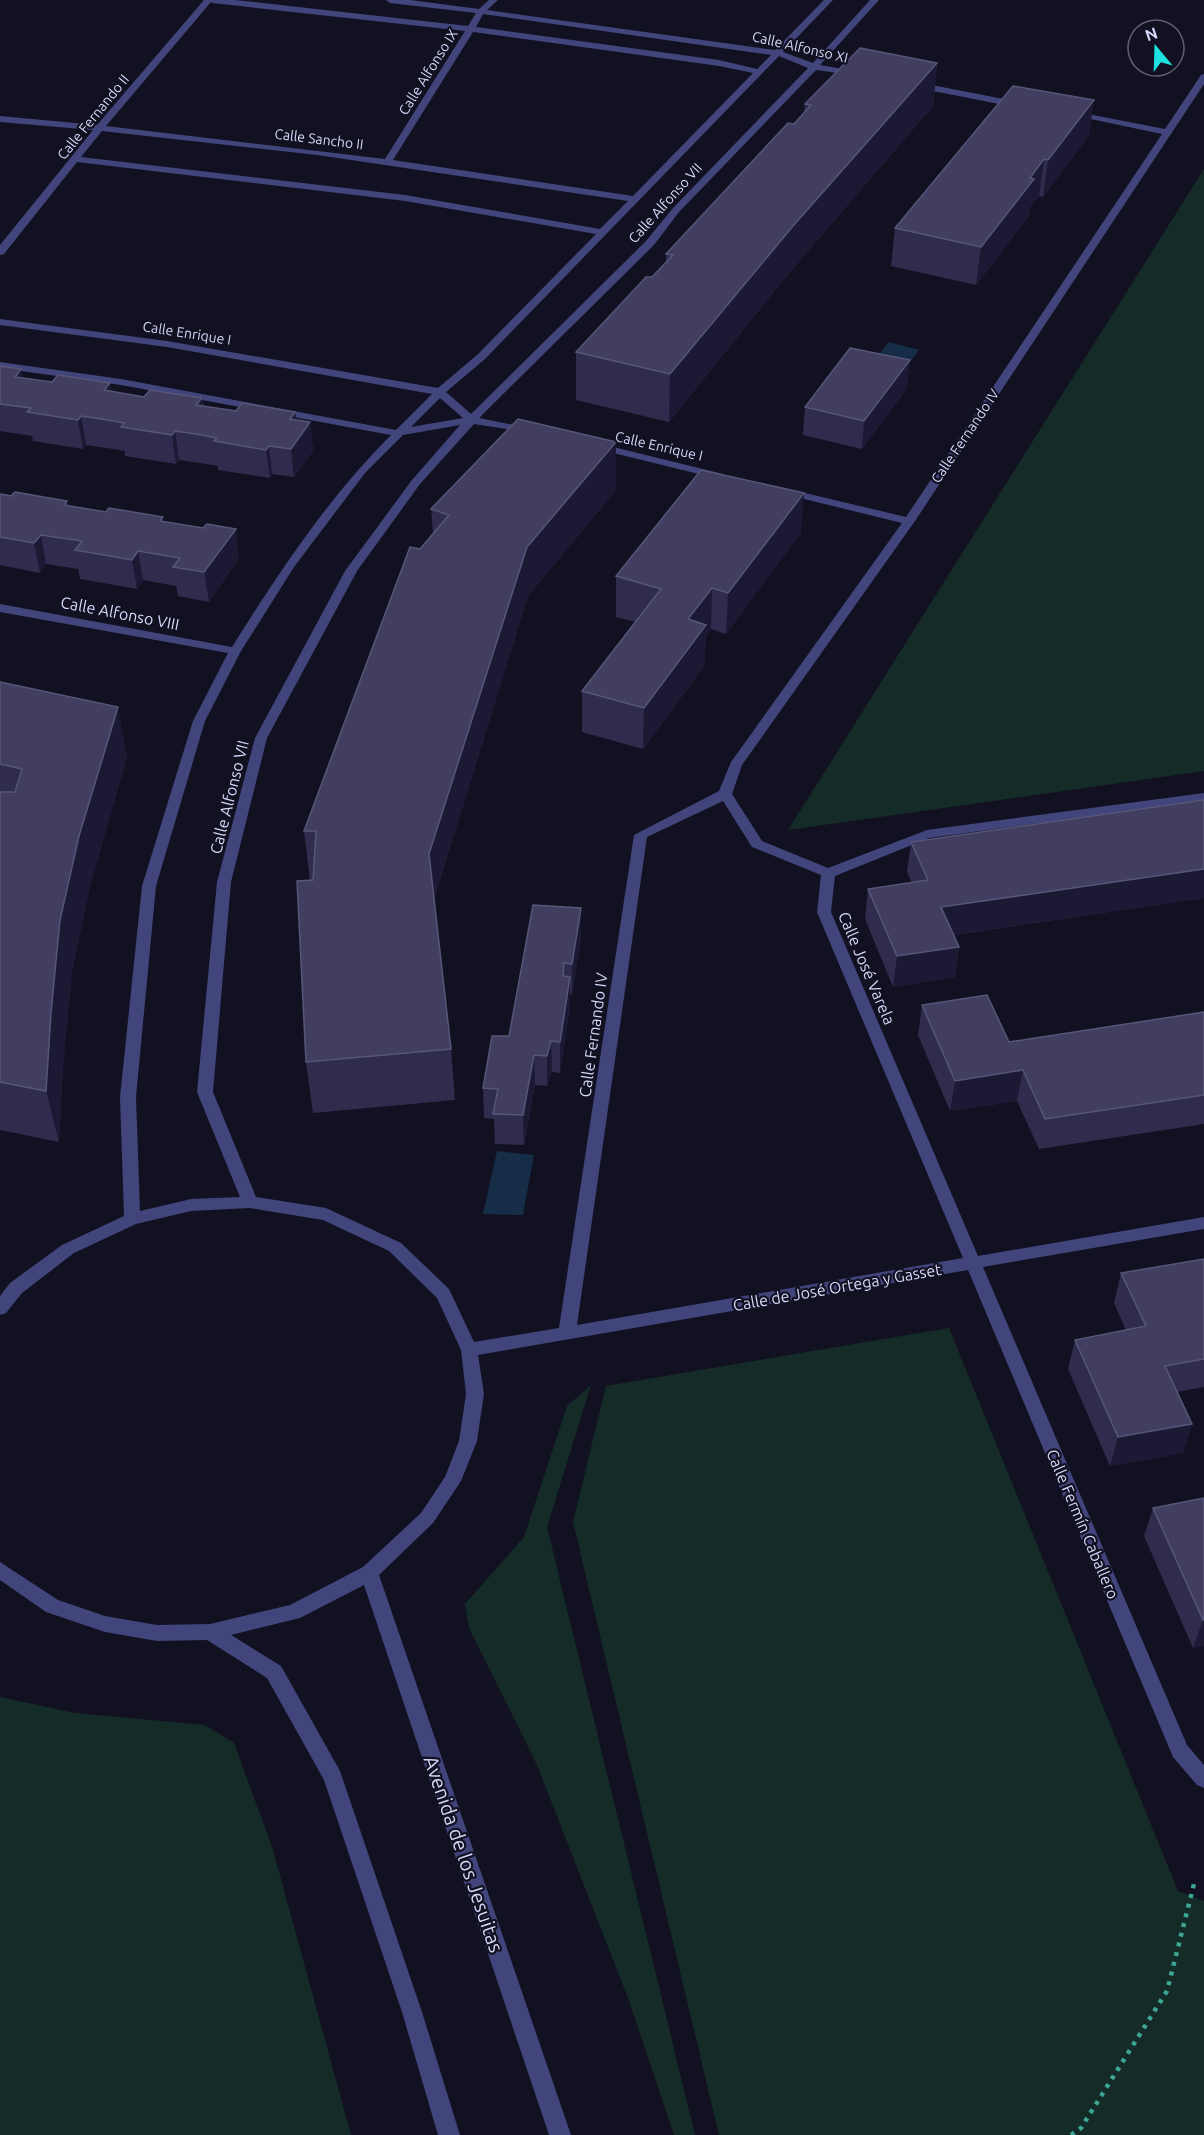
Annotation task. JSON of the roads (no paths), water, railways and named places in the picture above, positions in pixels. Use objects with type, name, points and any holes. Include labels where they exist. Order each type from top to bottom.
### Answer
[{"type":"street","name":"Calle Alfonso XI","points":[[210,0],[471,29],[719,63],[759,72]]},
{"type":"street","name":"Calle Fernando II","points":[[0,252],[100,127],[210,0]]},
{"type":"street","name":"Calle Alfonso XI","points":[[390,0],[482,10],[778,53],[815,67],[873,78]]},
{"type":"street","name":"Calle Alfonso IX","points":[[388,161],[482,10],[494,0]]},
{"type":"street","name":"Calle Alfonso VII","points":[[132,1219],[128,1097],[149,886],[199,721],[235,651],[289,566],[361,471],[440,392],[481,357],[829,0]]},
{"type":"street","name":"Calle Alfonso VII","points":[[250,1202],[205,1092],[225,882],[261,738],[351,571],[416,482],[471,420],[650,243],[676,210],[815,67],[875,0]]},
{"type":"street","name":"Calle Fernando IV","points":[[567,1333],[641,835],[726,794],[736,765],[909,521],[1204,77]]},
{"type":"street","points":[[909,84],[1026,106]]},
{"type":"street","points":[[1061,112],[1167,132]]},
{"type":"street","name":"Calle Sancho II","points":[[0,119],[100,127],[388,161],[633,199]]},
{"type":"street","points":[[75,159],[360,193],[602,232]]},
{"type":"street","name":"Calle Enrique I","points":[[0,322],[167,344],[440,392]]},
{"type":"street","points":[[0,365],[121,382],[397,433],[471,420],[540,433]]},
{"type":"street","points":[[440,392],[471,420]]},
{"type":"street","name":"Calle Enrique I","points":[[586,444],[736,480]]},
{"type":"street","points":[[771,488],[909,521]]},
{"type":"street","name":"Calle Alfonso VIII","points":[[0,608],[235,651]]},
{"type":"street","points":[[726,794],[757,844],[828,873],[927,834],[1204,797]]},
{"type":"street","name":"Calle José Varela","points":[[828,873],[824,912],[972,1263]]},
{"type":"street","points":[[0,1308],[8,1288],[68,1249],[132,1219],[191,1206],[250,1202],[326,1214],[395,1247],[443,1294],[469,1350],[475,1394],[468,1441],[452,1480],[427,1518],[369,1573],[294,1612],[210,1632],[157,1633],[105,1624],[52,1606],[2,1576]]},
{"type":"street","name":"Calle de José Ortega y Gasset","points":[[469,1350],[1204,1223]]},
{"type":"street","name":"Calle Fermín Caballero","points":[[972,1263],[1180,1751],[1204,1779]]},
{"type":"street","name":"Avenida de los Jesuitas","points":[[369,1573],[560,2135]]},
{"type":"street","points":[[210,1632],[274,1672],[333,1777],[412,2012],[449,2135]]},
{"type":"water","points":[[889,342],[919,350],[897,379],[865,372]]},
{"type":"water","points":[[497,1151],[534,1155],[523,1215],[483,1214]]}]
